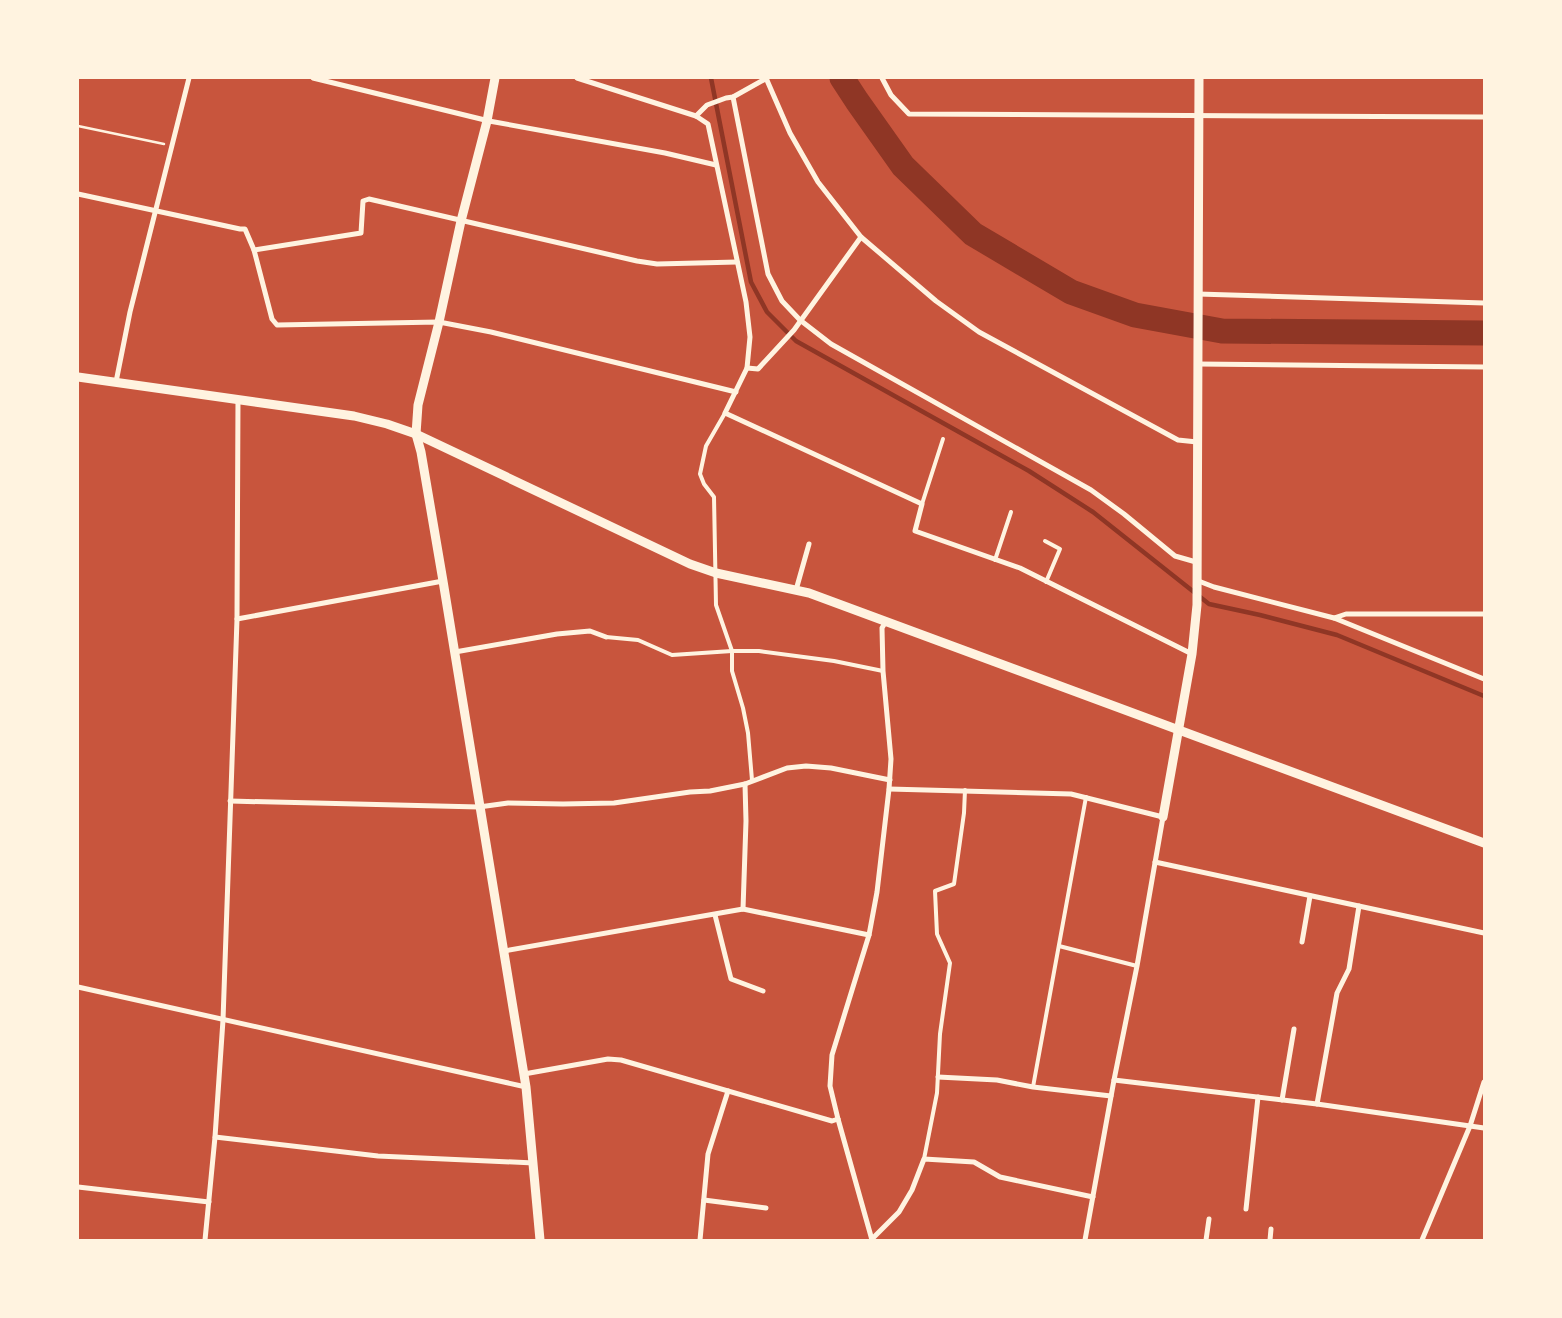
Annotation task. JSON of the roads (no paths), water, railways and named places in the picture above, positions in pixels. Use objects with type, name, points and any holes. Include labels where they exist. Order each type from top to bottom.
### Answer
[{"type":"street","points":[[116,382],[130,312],[188,78]]},
{"type":"street","points":[[313,78],[487,121],[665,153],[716,165]]},
{"type":"street","points":[[495,78],[487,121],[461,221],[418,406],[416,434],[421,452],[444,581],[524,1074],[540,1240]]},
{"type":"street","points":[[577,78],[696,116],[708,124],[746,302],[750,337],[747,368],[725,413],[922,504],[915,531],[1020,568],[1192,654]]},
{"type":"street","points":[[696,116],[707,105],[734,97],[766,78],[790,133],[818,182],[862,237],[936,300],[979,332],[1178,440],[1196,442]]},
{"type":"street","points":[[882,78],[891,95],[909,114],[1484,118]]},
{"type":"street","points":[[1085,1240],[1179,731],[1192,654],[1197,605],[1196,442],[1199,78]]},
{"type":"street","points":[[734,97],[768,274],[782,301],[800,320],[831,344],[1090,490],[1124,514],[1175,556],[1196,562]]},
{"type":"street","points":[[78,194],[245,229],[254,250],[272,319],[277,325],[439,322],[501,334],[736,392]]},
{"type":"street","points":[[254,250],[361,233],[363,201],[368,199],[637,261],[657,264],[736,262]]},
{"type":"street","points":[[747,368],[758,369],[794,330],[862,237]]},
{"type":"street","points":[[1197,294],[1484,303]]},
{"type":"street","points":[[1197,364],[1484,367]]},
{"type":"street","points":[[78,377],[354,416],[387,424],[416,434],[690,564],[716,573],[796,590],[886,621],[1484,843]]},
{"type":"street","points":[[205,1240],[215,1137],[223,1020],[237,619],[238,399]]},
{"type":"street","points":[[796,590],[809,544]]},
{"type":"street","points":[[237,619],[444,581]]},
{"type":"street","points":[[1196,581],[1334,618],[1484,679]]},
{"type":"street","points":[[1334,618],[1346,614],[1484,614]]},
{"type":"street","points":[[872,1240],[830,1086],[832,1055],[869,935],[877,892],[890,788],[891,760],[883,671],[882,628],[886,621]]},
{"type":"street","points":[[455,652],[557,634],[590,631],[606,637]]},
{"type":"street","points":[[230,801],[480,807],[508,803],[564,804],[614,802],[710,791],[745,784],[787,768],[806,766],[831,768],[890,780]]},
{"type":"street","points":[[743,909],[746,821],[745,784]]},
{"type":"street","points":[[890,788],[1071,794],[1163,817]]},
{"type":"street","points":[[1155,862],[1484,933]]},
{"type":"street","points":[[1302,942],[1310,896]]},
{"type":"street","points":[[1317,1104],[1337,993],[1349,969],[1359,906]]},
{"type":"street","points":[[504,950],[743,909],[869,935]]},
{"type":"street","points":[[715,915],[731,979],[763,991]]},
{"type":"street","points":[[78,987],[526,1087]]},
{"type":"street","points":[[1282,1100],[1294,1029]]},
{"type":"street","points":[[524,1074],[608,1059],[621,1060],[832,1121],[838,1119]]},
{"type":"street","points":[[938,1077],[997,1080],[1033,1087],[1111,1096]]},
{"type":"street","points":[[1114,1080],[1317,1104],[1484,1128]]},
{"type":"street","points":[[1422,1240],[1470,1126],[1484,1082]]},
{"type":"street","points":[[700,1240],[708,1154],[728,1091]]},
{"type":"street","points":[[1246,1209],[1258,1097]]},
{"type":"street","points":[[215,1137],[378,1156],[534,1163]]},
{"type":"street","points":[[872,1240],[899,1212],[912,1190],[924,1159],[974,1162],[1000,1177],[1093,1197]]},
{"type":"street","points":[[78,1187],[209,1202]]},
{"type":"street","points":[[704,1200],[766,1208]]},
{"type":"street","points":[[1206,1240],[1209,1219]]},
{"type":"street","points":[[1270,1240],[1271,1229]]},
{"type":"lane","points":[[725,413],[706,446],[700,474],[704,484],[714,497],[716,605],[732,651],[732,671],[748,732],[752,780]]},
{"type":"lane","points":[[922,504],[943,439]]},
{"type":"lane","points":[[995,560],[1011,512]]},
{"type":"lane","points":[[1045,542],[1060,549],[1046,582]]},
{"type":"lane","points":[[606,637],[638,640],[672,655],[759,651],[834,661],[883,671]]},
{"type":"lane","points":[[924,1159],[937,1093],[940,1034],[950,963],[937,934],[936,891],[954,884],[965,790]]},
{"type":"lane","points":[[1033,1087],[1086,797]]},
{"type":"lane","points":[[1059,946],[1137,966]]},
{"type":"waterway","points":[[711,78],[751,282],[767,312],[796,341],[1029,471],[1093,512],[1209,604],[1337,635],[1484,696]]},
{"type":"waterway","points":[[842,78],[903,166],[973,234],[1071,292],[1135,315],[1222,331],[1484,333]]}]
